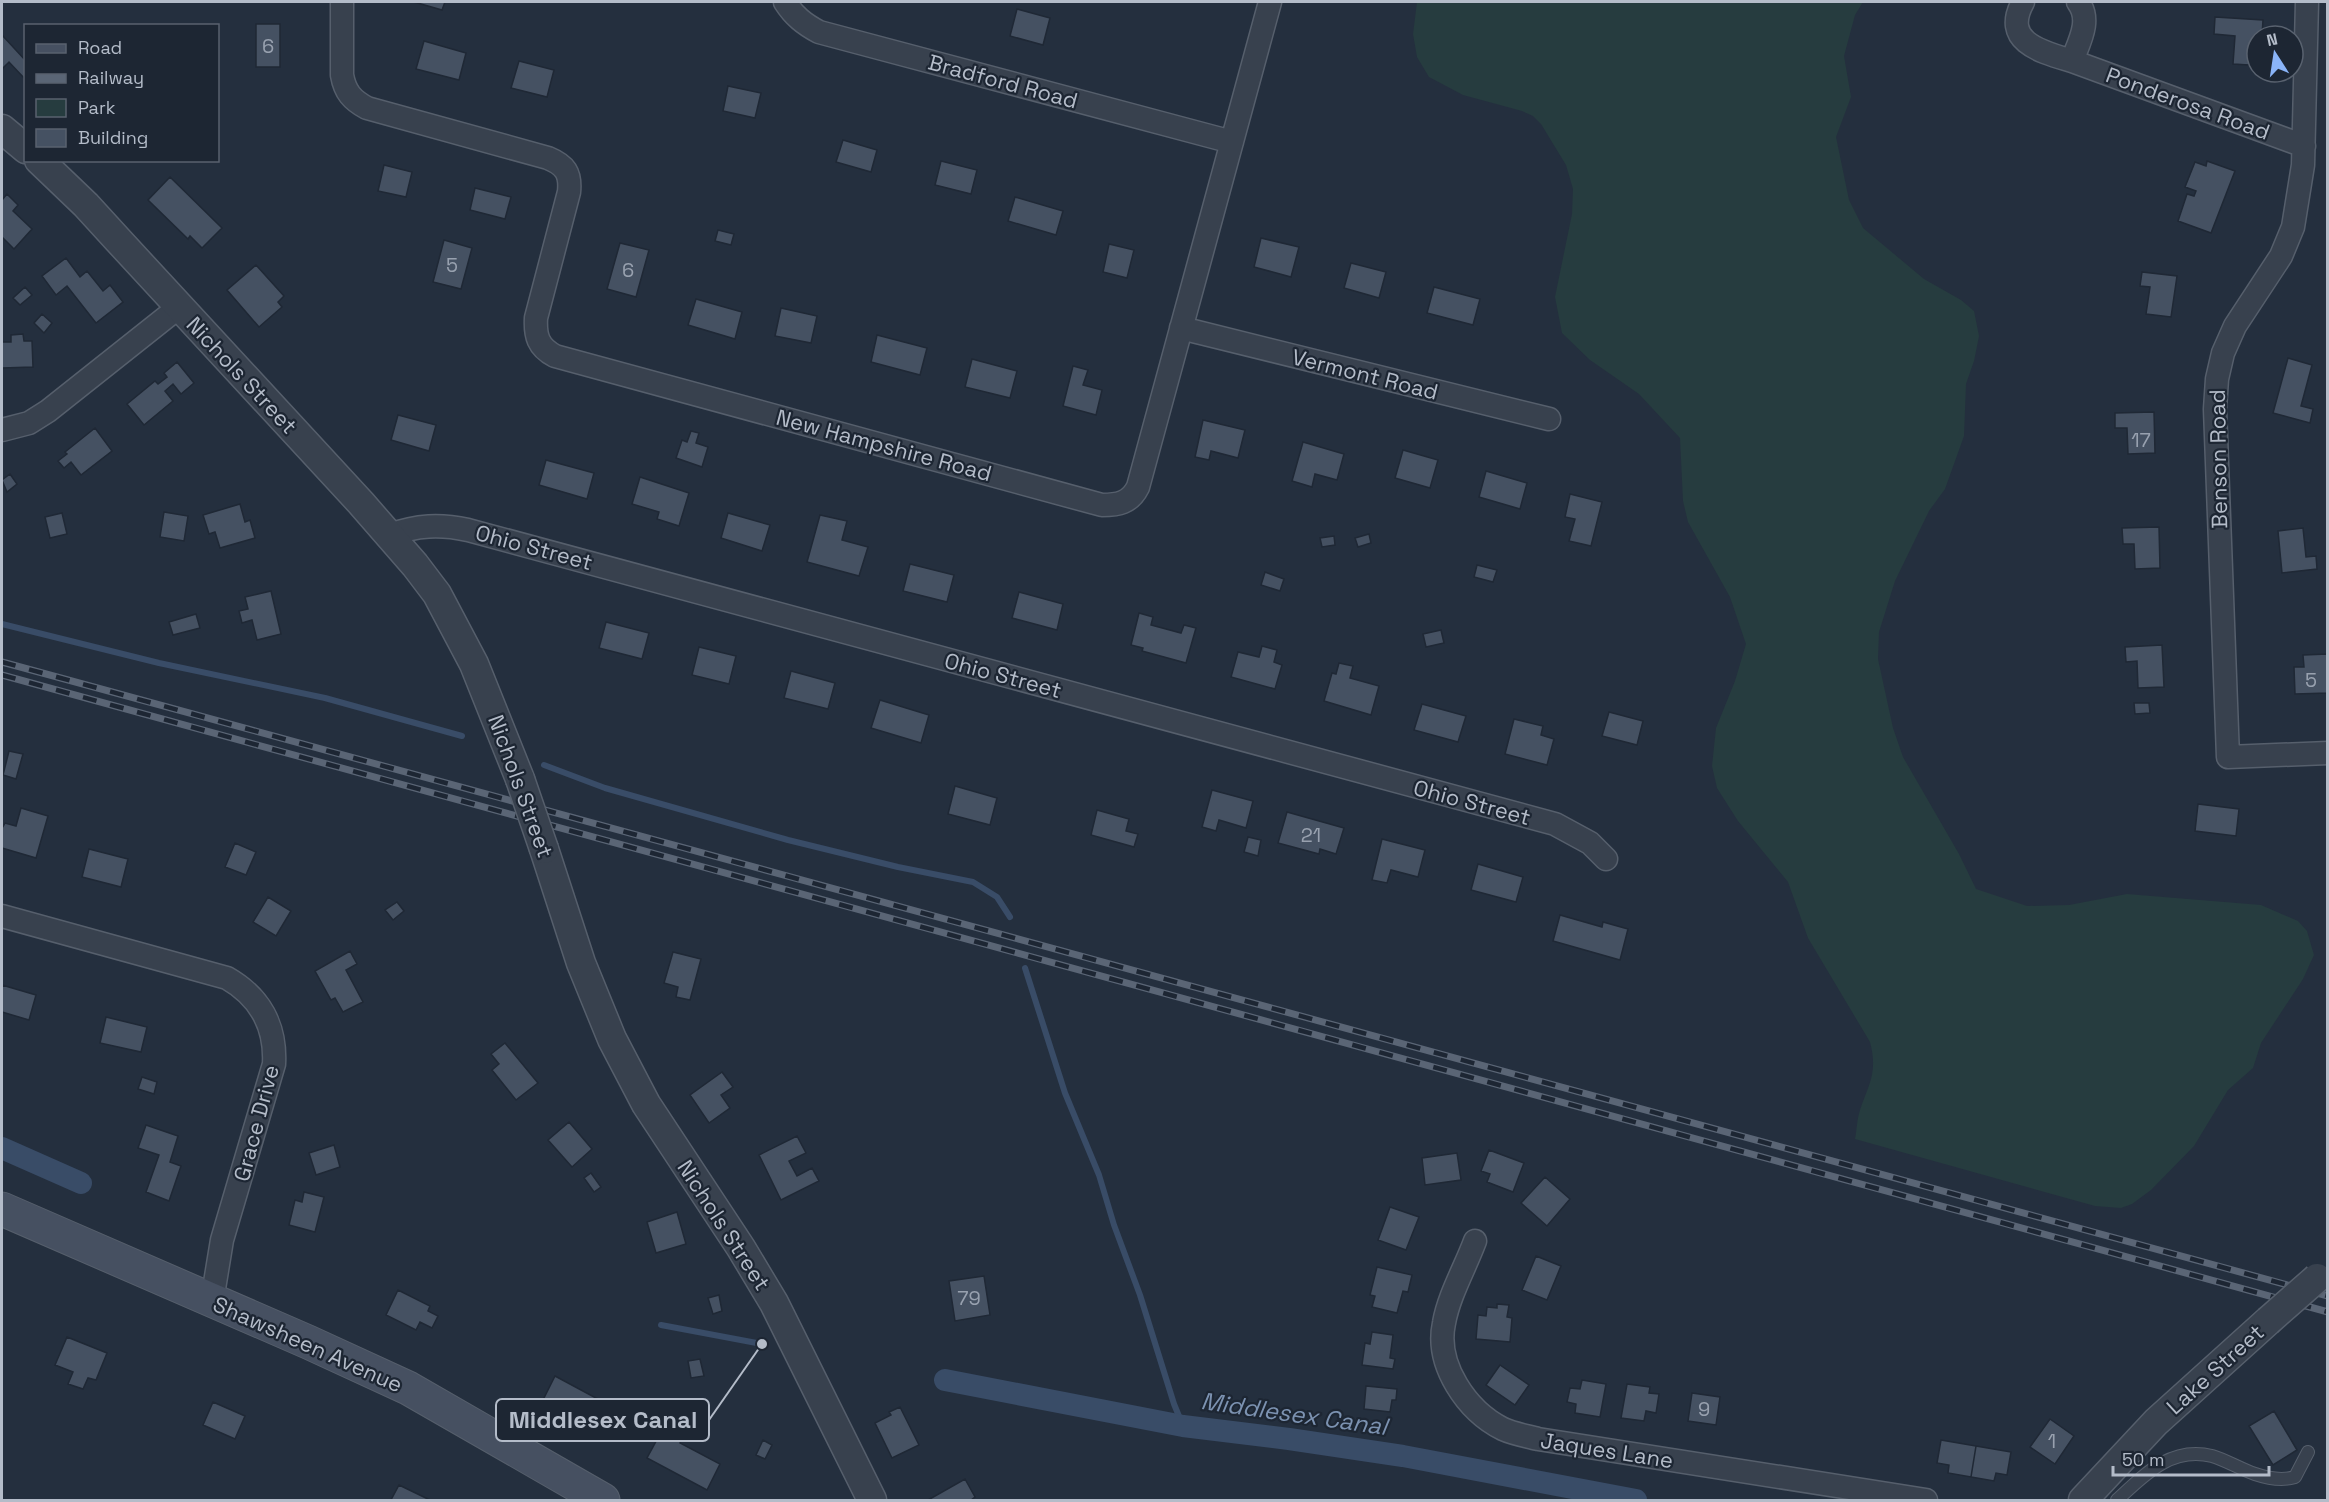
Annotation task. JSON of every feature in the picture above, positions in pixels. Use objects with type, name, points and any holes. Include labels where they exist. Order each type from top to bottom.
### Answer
[{"type":"main road","name":"Shawsheen Avenue","points":[[2,1209],[408,1388],[603,1500]]},
{"type":"street","name":"New Hampshire Road","points":[[342,2],[342,75],[344,86],[350,96],[367,108],[548,158],[566,169],[570,180],[569,192],[536,318],[535,333],[539,343],[546,351],[555,356],[1102,505],[1124,503],[1134,496],[1138,487],[1270,2]]},
{"type":"street","name":"Bradford Road","points":[[785,2],[806,25],[819,32],[1232,142]]},
{"type":"street","name":"Ponderosa Road","points":[[2023,2],[2016,21],[2018,31],[2027,43],[2039,51],[2304,146]]},
{"type":"street","points":[[2072,61],[2084,28],[2085,16],[2078,2]]},
{"type":"street","name":"Benson Road","points":[[2307,2],[2304,146],[2300,194],[2293,227],[2281,256],[2235,326],[2223,352],[2217,379],[2215,410],[2228,757],[2328,753]]},
{"type":"street","points":[[2,129],[24,147]]},
{"type":"street","name":"Nichols Street","points":[[41,162],[86,205],[390,535],[437,594],[490,701],[520,779],[581,963],[617,1049],[651,1112],[741,1248],[774,1303],[872,1500]]},
{"type":"street","points":[[2,430],[29,423],[48,411],[179,307]]},
{"type":"street","name":"Vermont Road","points":[[1181,328],[1549,419]]},
{"type":"street","name":"Ohio Street","points":[[390,535],[410,527],[431,526],[450,526],[480,533],[1555,824],[1590,843],[1606,859]]},
{"type":"street","name":"Grace Drive","points":[[2,916],[227,978],[251,996],[268,1020],[275,1049],[274,1064],[222,1240],[212,1301]]},
{"type":"street","name":"Jaques Lane","points":[[1475,1241],[1443,1324],[1444,1345],[1448,1366],[1457,1385],[1470,1403],[1494,1423],[1513,1433],[1538,1439],[1926,1500]]},
{"type":"street","name":"Lake Street","points":[[2083,1500],[2156,1422],[2322,1273]]},
{"type":"lane","points":[[2117,1500],[2151,1469],[2174,1457],[2212,1456],[2264,1477],[2287,1479],[2295,1477],[2308,1452]]},
{"type":"green space","points":[[1417,2],[1863,2],[1855,15],[1844,56],[1851,97],[1836,137],[1849,200],[1863,228],[1924,279],[1961,300],[1974,311],[1979,336],[1966,384],[1964,436],[1945,489],[1929,511],[1895,581],[1879,632],[1878,659],[1893,728],[1903,757],[1959,854],[1976,889],[2027,906],[2069,905],[2127,894],[2261,905],[2298,921],[2307,931],[2314,955],[2303,979],[2261,1043],[2253,1068],[2228,1090],[2194,1146],[2151,1190],[2132,1204],[2121,1208],[2095,1206],[1855,1139],[1859,1113],[1873,1070],[1870,1042],[1808,938],[1788,882],[1738,821],[1717,788],[1712,766],[1716,728],[1735,681],[1746,644],[1730,597],[1688,522],[1683,501],[1680,438],[1639,394],[1590,360],[1562,333],[1555,297],[1572,214],[1573,189],[1566,165],[1541,124],[1533,116],[1463,95],[1429,77],[1417,57],[1413,34]]},
{"type":"building","points":[[414,2],[445,2],[442,10]]},
{"type":"building","points":[[1017,9],[1050,18],[1043,45],[1010,36]]},
{"type":"building","points":[[2215,17],[2263,20],[2263,24],[2245,24],[2245,65],[2233,64],[2235,36],[2214,34]]},
{"type":"building","points":[[256,24],[280,24],[280,67],[256,67]]},
{"type":"building","points":[[2,35],[24,59],[24,78],[9,62],[2,69]]},
{"type":"building","points":[[424,41],[466,53],[459,80],[416,69]]},
{"type":"building","points":[[519,61],[554,70],[547,97],[511,88]]},
{"type":"building","points":[[728,86],[761,93],[755,118],[723,111]]},
{"type":"building","points":[[843,140],[877,150],[871,172],[836,162]]},
{"type":"building","points":[[941,161],[977,170],[971,194],[935,185]]},
{"type":"building","points":[[2207,161],[2235,171],[2211,233],[2178,221],[2187,194],[2194,196],[2196,191],[2185,187],[2195,162],[2206,166]]},
{"type":"building","points":[[384,165],[412,172],[406,197],[378,191]]},
{"type":"building","points":[[170,177],[222,228],[202,248],[190,236],[188,239],[148,200]]},
{"type":"building","points":[[475,188],[511,197],[505,219],[470,210]]},
{"type":"building","points":[[7,194],[18,205],[13,211],[32,229],[14,249],[2,237],[2,200]]},
{"type":"building","points":[[1015,197],[1063,211],[1056,235],[1008,221]]},
{"type":"building","points":[[718,230],[734,234],[731,245],[715,241]]},
{"type":"building","points":[[1261,238],[1299,247],[1291,277],[1254,267]]},
{"type":"building","points":[[444,240],[472,248],[461,289],[433,282]]},
{"type":"building","points":[[620,243],[649,250],[636,297],[607,289]]},
{"type":"building","points":[[1109,244],[1134,250],[1127,278],[1103,272]]},
{"type":"building","points":[[66,258],[80,277],[87,271],[103,291],[110,285],[123,302],[96,323],[67,286],[56,295],[42,276]]},
{"type":"building","points":[[1351,263],[1386,272],[1379,298],[1344,288]]},
{"type":"building","points":[[256,265],[284,296],[278,302],[282,307],[259,327],[227,290]]},
{"type":"building","points":[[2142,272],[2177,276],[2171,317],[2146,314],[2150,287],[2140,286]]},
{"type":"building","points":[[25,287],[32,295],[20,305],[13,298]]},
{"type":"building","points":[[1434,287],[1480,299],[1473,325],[1427,313]]},
{"type":"building","points":[[696,299],[742,312],[735,339],[688,325]]},
{"type":"building","points":[[781,308],[817,316],[811,343],[775,336]]},
{"type":"building","points":[[42,314],[52,323],[44,333],[34,323]]},
{"type":"building","points":[[23,334],[24,341],[32,341],[33,367],[2,368],[2,342],[11,342],[11,335]]},
{"type":"building","points":[[877,335],[927,348],[920,375],[871,362]]},
{"type":"building","points":[[2288,358],[2312,365],[2301,406],[2313,409],[2310,423],[2273,413]]},
{"type":"building","points":[[972,359],[1017,371],[1010,398],[965,387]]},
{"type":"building","points":[[177,362],[194,383],[181,394],[173,384],[165,391],[173,401],[144,425],[127,404],[155,381],[158,384],[167,377],[164,373]]},
{"type":"building","points":[[1073,366],[1088,370],[1083,385],[1102,390],[1096,415],[1063,406]]},
{"type":"building","points":[[2154,412],[2155,453],[2128,454],[2127,428],[2115,428],[2115,413]]},
{"type":"building","points":[[398,415],[436,425],[429,451],[391,440]]},
{"type":"building","points":[[1203,420],[1245,430],[1238,458],[1211,451],[1209,460],[1195,457]]},
{"type":"building","points":[[95,428],[112,451],[81,475],[71,462],[64,468],[58,461],[67,454],[65,452]]},
{"type":"building","points":[[691,431],[699,433],[696,443],[708,447],[702,467],[676,458],[682,440],[687,442]]},
{"type":"building","points":[[1303,442],[1344,454],[1337,480],[1315,474],[1312,487],[1292,481]]},
{"type":"building","points":[[1403,450],[1438,460],[1430,488],[1395,478]]},
{"type":"building","points":[[546,460],[594,473],[587,499],[539,485]]},
{"type":"building","points":[[1486,471],[1527,483],[1520,509],[1479,497]]},
{"type":"building","points":[[10,474],[17,484],[7,492],[2,480]]},
{"type":"building","points":[[640,477],[689,493],[679,526],[657,519],[659,512],[632,504]]},
{"type":"building","points":[[1570,494],[1602,502],[1591,546],[1569,541],[1575,519],[1565,517]]},
{"type":"building","points":[[240,504],[245,522],[250,520],[255,538],[220,548],[215,532],[209,534],[203,515]]},
{"type":"building","points":[[164,512],[188,516],[184,541],[160,537]]},
{"type":"building","points":[[62,513],[67,534],[50,538],[45,517]]},
{"type":"building","points":[[728,513],[770,525],[762,551],[721,538]]},
{"type":"building","points":[[820,515],[847,521],[842,540],[868,547],[859,576],[807,562]]},
{"type":"building","points":[[2159,527],[2160,568],[2135,569],[2134,544],[2123,544],[2122,528]]},
{"type":"building","points":[[2303,528],[2306,557],[2316,556],[2317,569],[2282,573],[2278,531]]},
{"type":"building","points":[[1369,534],[1371,543],[1358,547],[1355,538]]},
{"type":"building","points":[[1334,536],[1335,545],[1322,547],[1320,538]]},
{"type":"building","points":[[910,564],[954,575],[947,602],[903,591]]},
{"type":"building","points":[[1477,565],[1497,570],[1493,582],[1474,577]]},
{"type":"building","points":[[1265,572],[1284,579],[1280,591],[1261,585]]},
{"type":"building","points":[[271,591],[281,634],[257,640],[252,620],[242,623],[239,611],[248,609],[245,597]]},
{"type":"building","points":[[1019,592],[1063,604],[1057,630],[1012,618]]},
{"type":"building","points":[[1139,613],[1153,617],[1151,625],[1181,633],[1184,625],[1196,628],[1186,663],[1142,651],[1143,648],[1131,645]]},
{"type":"building","points":[[196,614],[200,628],[173,635],[169,622]]},
{"type":"building","points":[[606,622],[649,633],[642,659],[599,648]]},
{"type":"building","points":[[1441,630],[1444,643],[1426,647],[1423,634]]},
{"type":"building","points":[[2162,645],[2164,687],[2138,688],[2137,661],[2126,662],[2125,647]]},
{"type":"building","points":[[1262,646],[1277,650],[1274,662],[1282,665],[1275,689],[1231,677],[1238,652],[1259,657]]},
{"type":"building","points":[[699,647],[736,656],[729,684],[692,675]]},
{"type":"building","points":[[2328,654],[2328,693],[2295,694],[2294,667],[2304,667],[2303,655]]},
{"type":"building","points":[[1339,663],[1353,666],[1350,678],[1379,686],[1371,715],[1324,701],[1332,673],[1336,674]]},
{"type":"building","points":[[791,671],[835,683],[828,709],[784,698]]},
{"type":"building","points":[[880,700],[929,715],[921,743],[871,728]]},
{"type":"building","points":[[2134,703],[2149,703],[2150,713],[2135,714]]},
{"type":"building","points":[[1422,704],[1466,716],[1458,742],[1414,730]]},
{"type":"building","points":[[1609,712],[1643,721],[1637,745],[1602,736]]},
{"type":"building","points":[[1514,719],[1543,726],[1541,735],[1554,739],[1547,765],[1505,754]]},
{"type":"building","points":[[9,751],[23,754],[16,779],[3,775]]},
{"type":"building","points":[[955,786],[997,798],[990,825],[948,814]]},
{"type":"building","points":[[1212,790],[1253,801],[1246,828],[1219,820],[1216,831],[1202,827]]},
{"type":"building","points":[[2198,804],[2239,809],[2236,836],[2195,831]]},
{"type":"building","points":[[21,808],[48,816],[36,858],[2,848],[2,828],[5,823],[16,826]]},
{"type":"building","points":[[1097,810],[1129,819],[1126,831],[1138,834],[1134,847],[1091,835]]},
{"type":"building","points":[[1287,812],[1344,828],[1336,854],[1320,849],[1319,854],[1278,843]]},
{"type":"building","points":[[1248,837],[1261,840],[1258,856],[1244,852]]},
{"type":"building","points":[[1382,839],[1425,850],[1418,877],[1391,870],[1387,883],[1372,880]]},
{"type":"building","points":[[235,843],[256,852],[246,875],[225,867]]},
{"type":"building","points":[[89,849],[128,859],[121,887],[82,877]]},
{"type":"building","points":[[1478,864],[1523,877],[1516,902],[1471,890]]},
{"type":"building","points":[[268,897],[291,911],[276,936],[253,922]]},
{"type":"building","points":[[397,902],[404,911],[393,920],[385,910]]},
{"type":"building","points":[[1560,915],[1602,927],[1603,922],[1628,929],[1620,960],[1553,941]]},
{"type":"building","points":[[350,951],[357,964],[346,970],[363,1002],[343,1012],[335,998],[331,1000],[315,971]]},
{"type":"building","points":[[673,952],[701,959],[690,1000],[676,997],[678,987],[664,983]]},
{"type":"building","points":[[2,985],[36,995],[29,1020],[2,1012]]},
{"type":"building","points":[[106,1017],[147,1027],[141,1052],[100,1043]]},
{"type":"building","points":[[505,1043],[538,1083],[516,1100],[492,1070],[499,1064],[491,1054]]},
{"type":"building","points":[[722,1072],[733,1087],[721,1095],[730,1108],[709,1123],[690,1095]]},
{"type":"building","points":[[142,1077],[157,1082],[154,1094],[138,1089]]},
{"type":"building","points":[[569,1122],[592,1149],[572,1167],[548,1140]]},
{"type":"building","points":[[146,1125],[178,1136],[170,1162],[181,1166],[169,1201],[146,1192],[159,1155],[138,1148]]},
{"type":"building","points":[[797,1136],[806,1153],[789,1161],[797,1176],[812,1168],[819,1181],[781,1200],[759,1155]]},
{"type":"building","points":[[334,1145],[340,1167],[316,1175],[309,1153]]},
{"type":"building","points":[[1489,1150],[1524,1163],[1513,1192],[1487,1182],[1490,1174],[1481,1171]]},
{"type":"building","points":[[1457,1153],[1461,1180],[1425,1185],[1422,1158]]},
{"type":"building","points":[[591,1173],[601,1187],[594,1192],[584,1178]]},
{"type":"building","points":[[1545,1177],[1570,1199],[1547,1226],[1521,1203]]},
{"type":"building","points":[[304,1192],[324,1197],[315,1232],[289,1225],[295,1200],[302,1202]]},
{"type":"building","points":[[1390,1207],[1419,1217],[1406,1250],[1378,1240]]},
{"type":"building","points":[[677,1212],[686,1244],[656,1253],[647,1222]]},
{"type":"building","points":[[1536,1256],[1561,1266],[1547,1300],[1522,1290]]},
{"type":"building","points":[[1377,1267],[1412,1275],[1408,1292],[1403,1291],[1397,1313],[1372,1307],[1375,1296],[1370,1295]]},
{"type":"building","points":[[984,1276],[990,1315],[955,1321],[949,1281]]},
{"type":"building","points":[[398,1290],[430,1306],[428,1311],[438,1316],[432,1328],[420,1322],[416,1330],[386,1315]]},
{"type":"building","points":[[719,1295],[722,1311],[713,1314],[708,1298]]},
{"type":"building","points":[[1497,1304],[1509,1305],[1507,1317],[1512,1318],[1510,1342],[1476,1339],[1478,1315],[1486,1316],[1487,1307],[1497,1308]]},
{"type":"building","points":[[1372,1332],[1393,1335],[1390,1358],[1395,1359],[1393,1369],[1362,1365],[1365,1343],[1370,1344]]},
{"type":"building","points":[[67,1337],[107,1353],[96,1380],[88,1378],[83,1389],[68,1384],[73,1372],[55,1365]]},
{"type":"building","points":[[700,1359],[704,1376],[691,1378],[688,1361]]},
{"type":"building","points":[[1500,1365],[1529,1385],[1515,1405],[1486,1385]]},
{"type":"building","points":[[555,1376],[609,1405],[596,1428],[543,1400]]},
{"type":"building","points":[[1582,1380],[1606,1384],[1600,1417],[1575,1413],[1576,1404],[1567,1402],[1570,1388],[1580,1389]]},
{"type":"building","points":[[1627,1384],[1650,1387],[1649,1393],[1659,1394],[1656,1413],[1646,1411],[1644,1421],[1621,1418]]},
{"type":"building","points":[[1366,1386],[1397,1389],[1396,1400],[1392,1400],[1390,1412],[1364,1409]]},
{"type":"building","points":[[1692,1393],[1720,1397],[1716,1425],[1688,1421]]},
{"type":"building","points":[[213,1402],[245,1416],[235,1439],[203,1425]]},
{"type":"building","points":[[900,1407],[919,1445],[892,1458],[875,1423],[891,1415],[889,1412]]},
{"type":"building","points":[[2274,1411],[2297,1450],[2273,1465],[2249,1426]]},
{"type":"building","points":[[2050,1419],[2074,1436],[2055,1464],[2030,1447]]},
{"type":"building","points":[[669,1431],[682,1439],[680,1443],[720,1464],[707,1490],[647,1458],[659,1436],[664,1439]]},
{"type":"building","points":[[763,1440],[772,1445],[765,1459],[756,1455]]},
{"type":"building","points":[[1941,1440],[1976,1446],[1971,1477],[1948,1473],[1949,1465],[1937,1463]]},
{"type":"building","points":[[1976,1446],[2011,1452],[2007,1475],[1996,1473],[1994,1481],[1971,1477]]},
{"type":"building","points":[[965,1479],[975,1497],[971,1500],[928,1500]]},
{"type":"building","points":[[399,1485],[430,1500],[391,1500]]},
{"type":"waterway","points":[[2,624],[159,663],[325,698],[462,736]]},
{"type":"waterway","points":[[544,765],[605,788],[788,840],[898,867],[973,882],[997,897],[1010,917]]},
{"type":"waterway","points":[[1025,968],[1065,1093],[1099,1175],[1183,1426]]},
{"type":"waterway","name":"Middlesex Canal","points":[[2,1148],[81,1183]]},
{"type":"waterway","name":"Middlesex Canal","points":[[661,1325],[762,1344]]},
{"type":"waterway","name":"Middlesex Canal","points":[[945,1380],[1183,1426],[1403,1456],[1636,1500]]},
{"type":"railway","points":[[2,662],[2328,1296]]},
{"type":"railway","points":[[2,675],[2328,1312]]},
{"type":"place","name":"Middlesex Canal","points":[[762,1344]]}]
